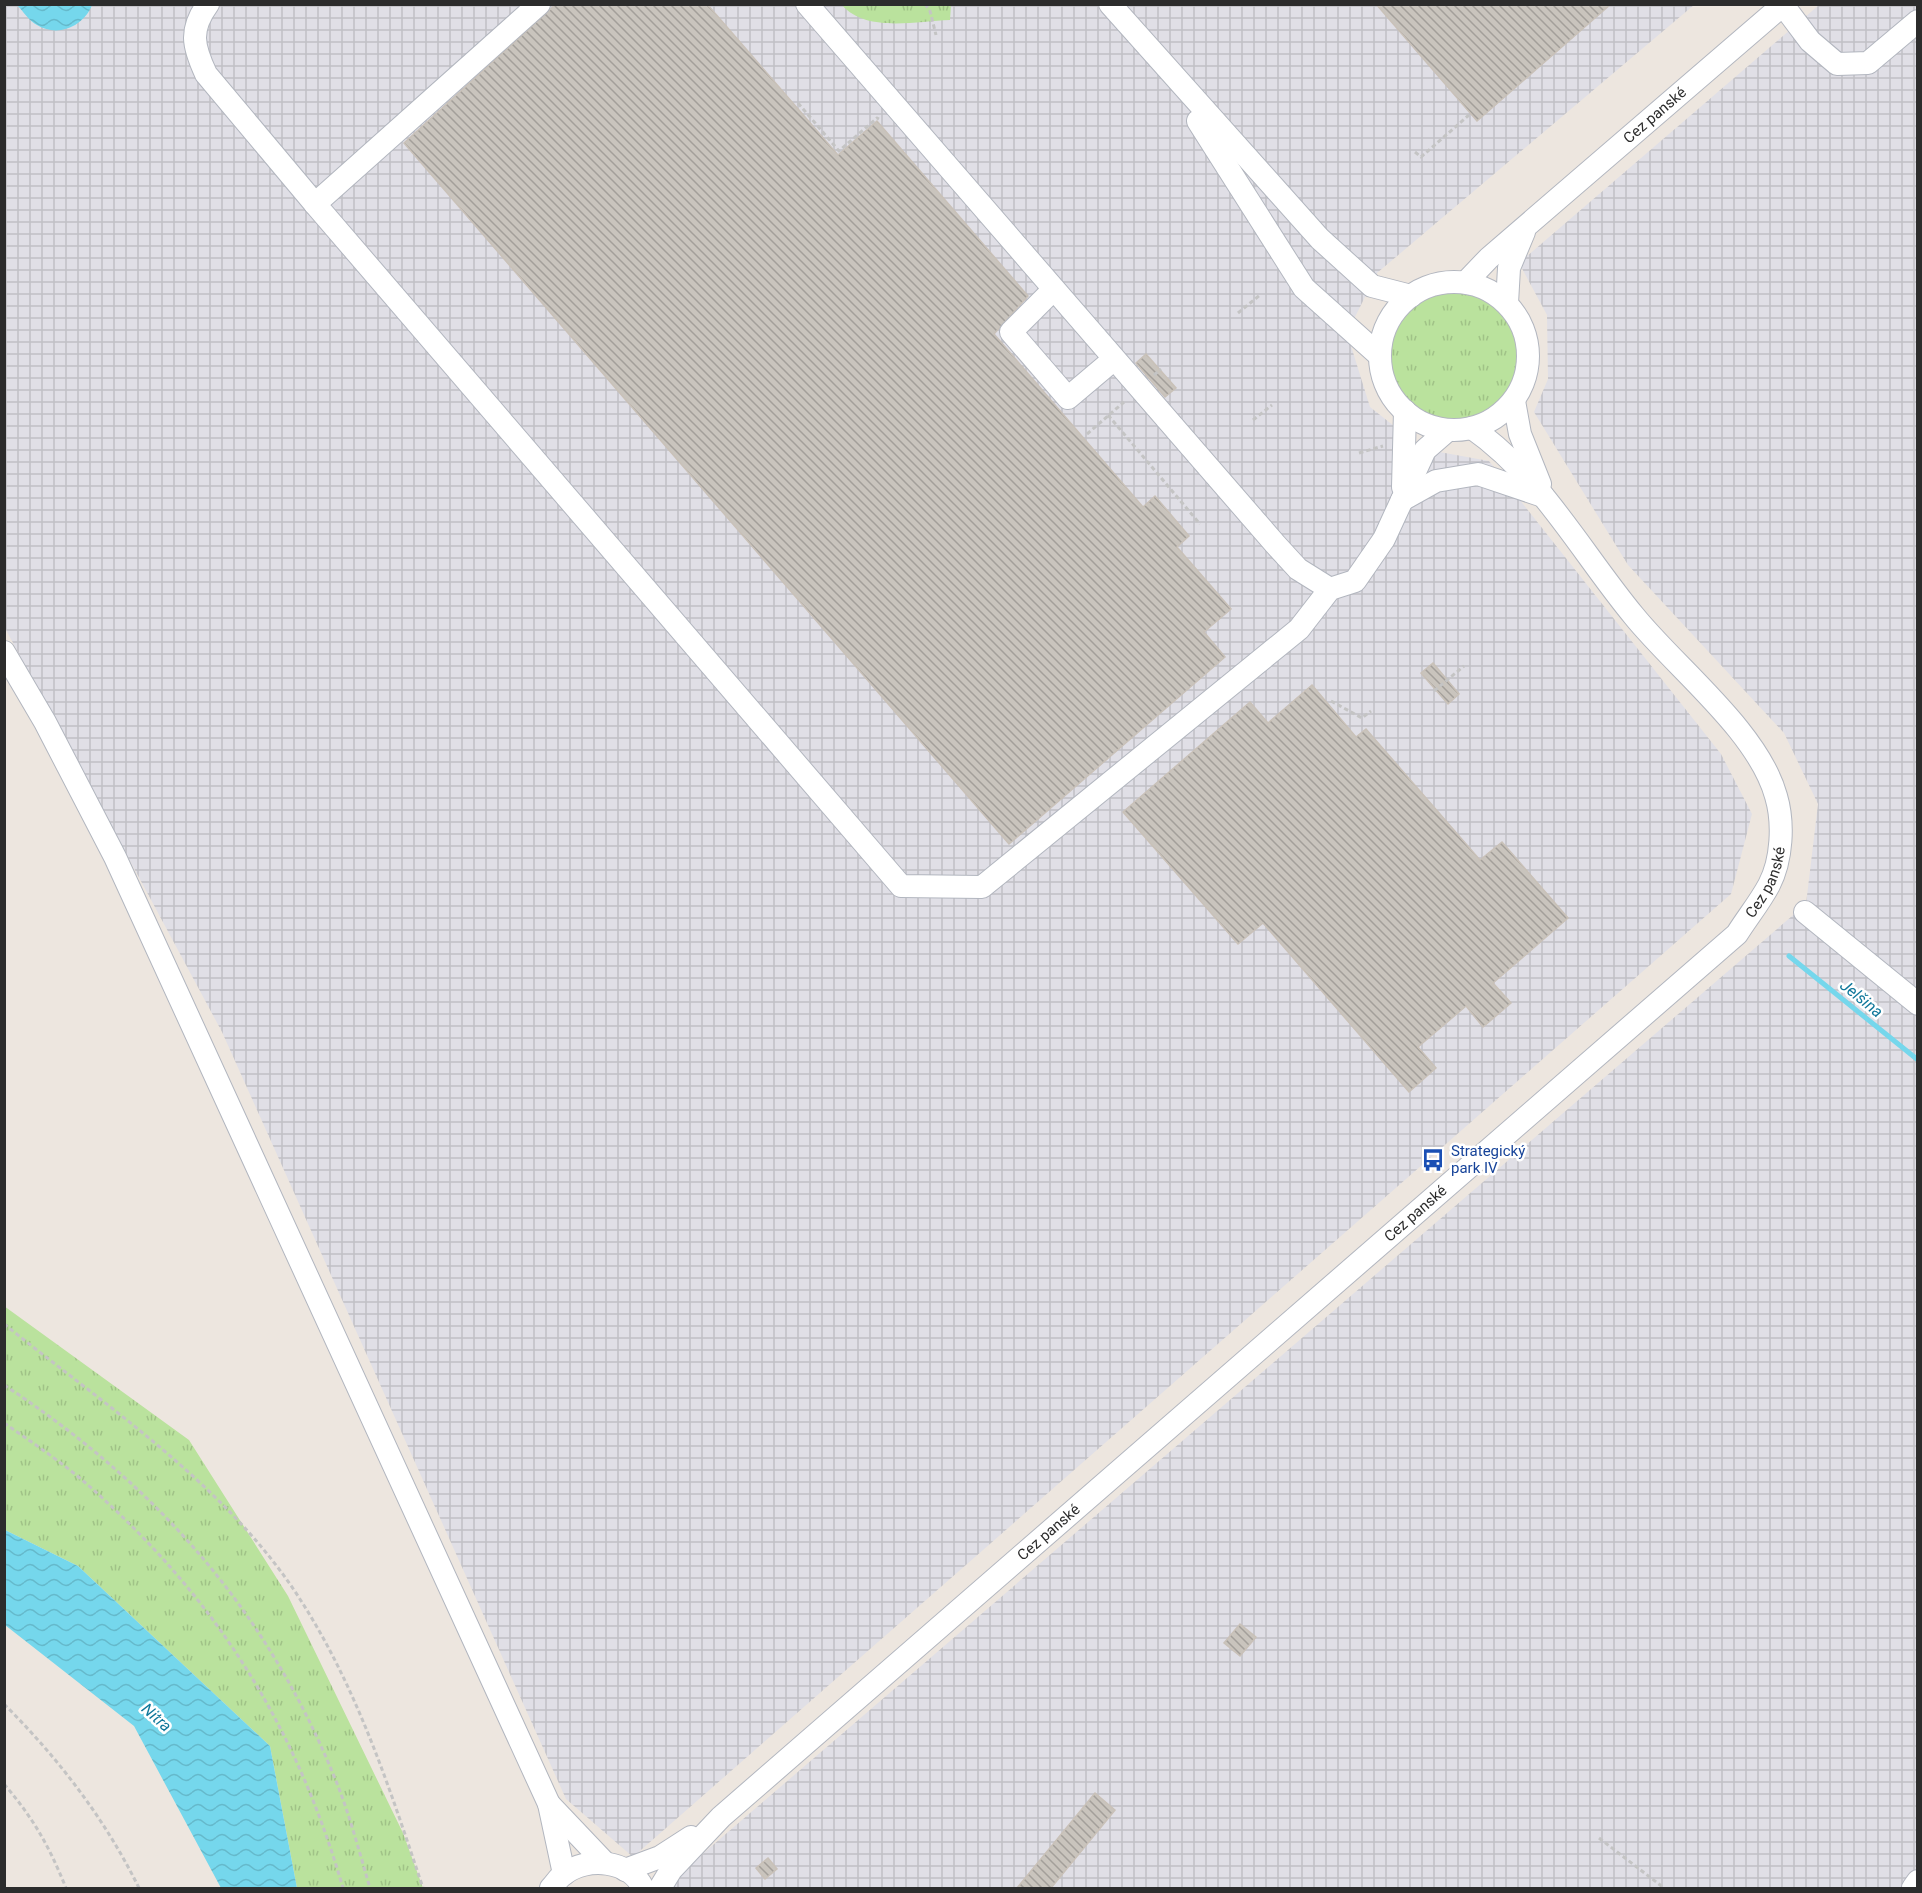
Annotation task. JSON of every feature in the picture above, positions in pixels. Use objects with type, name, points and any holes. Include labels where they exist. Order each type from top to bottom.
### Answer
[{"type":"street","points":[[208,4],[197,20],[194,48],[206,74],[901,886],[982,887],[1299,629],[1330,589],[1355,581],[1384,539],[1425,450],[1448,430]]},
{"type":"street","points":[[315,204],[538,4]]},
{"type":"street","points":[[807,4],[1053,290],[1106,366],[1298,569],[1330,589]]},
{"type":"street","points":[[1110,4],[1165,69],[1329,247],[1372,286],[1411,296]]},
{"type":"street","points":[[1784,5],[1810,41],[1837,64],[1868,63],[1917,21]]},
{"type":"street","name":"Cez panské","points":[[1466,282],[1489,258],[1784,5]]},
{"type":"street","points":[[1165,69],[1304,288],[1380,356]]},
{"type":"street","name":"Cez panské","points":[[1507,303],[1509,268],[1526,228]]},
{"type":"street","points":[[1447,282],[1466,282],[1485,288],[1507,303],[1522,325],[1529,351],[1526,377],[1514,401],[1494,419],[1472,428],[1448,430],[1425,424],[1405,411],[1390,393],[1381,372],[1380,356],[1386,326],[1396,309],[1411,296],[1428,286],[1447,282]]},
{"type":"street","points":[[1053,290],[1011,332],[1068,398],[1106,366]]},
{"type":"street","name":"Cez panské","points":[[1514,401],[1520,434],[1545,496]]},
{"type":"street","points":[[1402,500],[1405,411]]},
{"type":"street","name":"Cez panské","points":[[660,1888],[671,1870],[721,1817],[1737,934],[1770,884],[1781,837],[1776,796],[1759,759],[1734,725],[1636,619],[1545,496],[1499,447],[1472,428]]},
{"type":"street","points":[[1402,500],[1436,481],[1478,474],[1545,496]]},
{"type":"street","points":[[4,652],[45,722],[115,857],[549,1804],[558,1881]]},
{"type":"street","points":[[1805,912],[1917,1004]]},
{"type":"street","points":[[549,1804],[615,1866],[643,1888]]},
{"type":"street","name":"Cez panské","points":[[558,1881],[584,1864],[615,1866],[660,1857],[721,1817]]},
{"type":"street","points":[[1913,1888],[1917,1881]]},
{"type":"path","points":[[925,4],[930,11],[936,35]]},
{"type":"path","points":[[798,104],[839,151],[877,118],[885,127]]},
{"type":"path","points":[[1415,152],[1420,157],[1468,116]]},
{"type":"path","points":[[1238,313],[1260,295]]},
{"type":"path","points":[[1106,366],[1124,402]]},
{"type":"path","points":[[1087,434],[1128,399]]},
{"type":"path","points":[[1253,420],[1272,405]]},
{"type":"path","points":[[1108,415],[1200,524]]},
{"type":"path","points":[[1359,453],[1386,445]]},
{"type":"path","points":[[1434,691],[1464,666]]},
{"type":"path","points":[[1331,701],[1362,717],[1371,711]]},
{"type":"path","points":[[4,1324],[175,1461],[243,1527],[294,1590],[331,1655],[376,1748],[423,1888]]},
{"type":"path","points":[[4,1384],[115,1467],[154,1505],[237,1600],[277,1660],[314,1730],[334,1777],[370,1888]]},
{"type":"path","points":[[4,1423],[88,1485],[173,1571],[215,1622],[250,1672],[304,1773],[324,1825],[343,1888]]},
{"type":"path","points":[[4,1704],[80,1789],[119,1848],[139,1888]]},
{"type":"path","points":[[4,1784],[33,1817],[66,1888]]},
{"type":"path","points":[[1599,1838],[1664,1888]]},
{"type":"shaded area","points":[[4,5],[1694,5],[1377,273],[1347,333],[1370,407],[1423,449],[1489,461],[1721,754],[1752,814],[1731,894],[633,1857],[566,1799],[222,1032],[5,628]]},
{"type":"shaded area","points":[[1819,5],[1917,5],[1917,1888],[663,1888],[1806,904],[1818,804],[1784,733],[1628,565],[1534,412],[1548,379],[1547,315],[1519,263]]},
{"type":"green space","points":[[842,5],[951,5],[950,20],[907,23],[878,22],[852,14]]},
{"type":"green space","points":[[1454,293],[1478,298],[1498,312],[1512,332],[1517,356],[1512,380],[1498,400],[1478,414],[1454,419],[1430,414],[1410,400],[1396,380],[1391,356],[1396,332],[1410,312],[1430,298]]},
{"type":"green space","points":[[4,1306],[189,1440],[288,1596],[403,1833],[423,1888],[297,1888],[270,1746],[78,1566],[5,1530]]},
{"type":"water","points":[[17,5],[92,5],[77,24],[62,30],[53,30],[45,29],[34,23]]},
{"type":"water","name":"Nitra","points":[[5,1530],[78,1566],[270,1746],[297,1888],[221,1888],[134,1726],[5,1625]]},
{"type":"building","points":[[556,4],[707,4],[838,155],[877,121],[1028,296],[994,334],[1143,507],[1155,496],[1189,536],[1177,547],[1231,609],[1204,632],[1225,657],[1009,844],[404,143]]},
{"type":"building","points":[[1376,4],[1611,4],[1477,121]]},
{"type":"building","points":[[1146,354],[1176,388],[1165,397],[1136,363]]},
{"type":"building","points":[[1433,663],[1459,694],[1448,704],[1421,673]]},
{"type":"building","points":[[1312,685],[1356,737],[1366,729],[1480,860],[1502,842],[1568,918],[1493,983],[1511,1003],[1483,1027],[1466,1006],[1418,1047],[1436,1068],[1409,1092],[1263,923],[1238,944],[1123,812],[1250,702],[1268,723]]},
{"type":"building","points":[[1240,1624],[1256,1637],[1240,1656],[1224,1643]]},
{"type":"building","points":[[1095,1793],[1115,1810],[1051,1888],[1017,1888]]},
{"type":"building","points":[[768,1858],[777,1869],[765,1879],[756,1868]]},
{"type":"waterway","name":"Jelšina","points":[[1789,956],[1918,1060]]},
{"type":"place","name":"Strategický park IV","points":[[1433,1160]]}]
